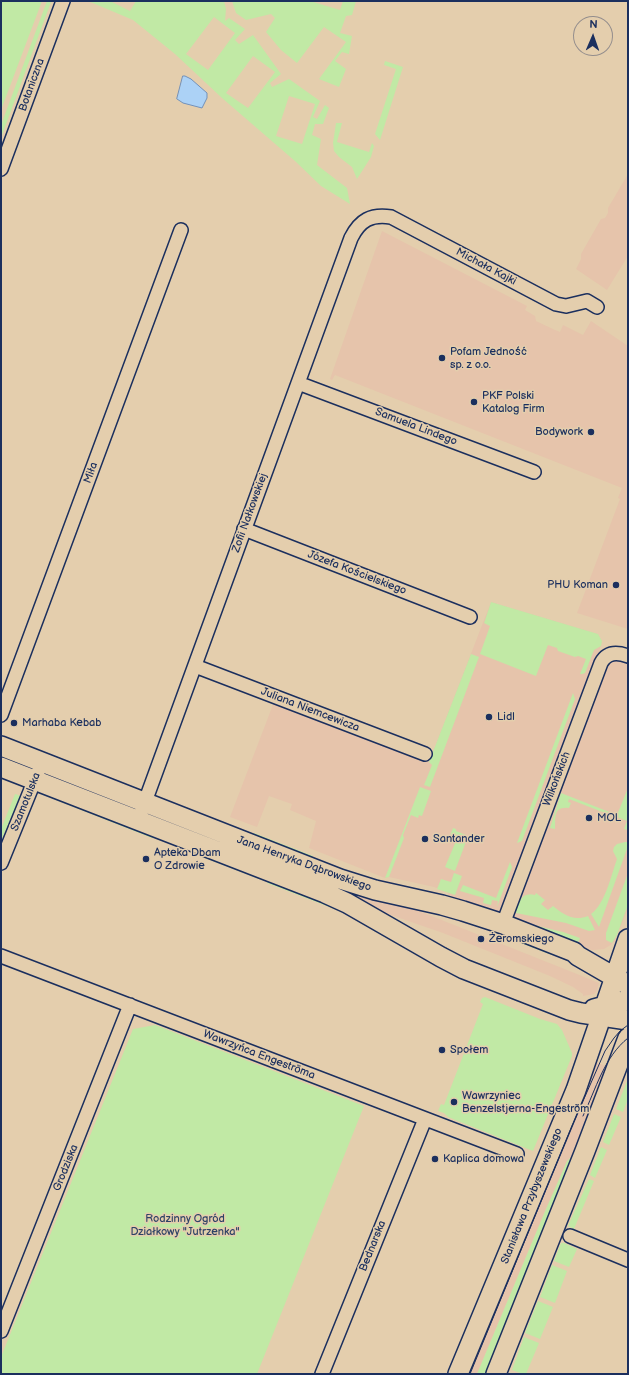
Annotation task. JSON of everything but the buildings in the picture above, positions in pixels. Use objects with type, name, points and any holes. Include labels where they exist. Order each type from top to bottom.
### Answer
[{"type":"street","name":"Botaniczna","points":[[1,169],[63,1]]},
{"type":"street","name":"Michała Kajki","points":[[376,216],[391,217],[399,220],[556,304],[566,306],[587,301],[597,307]]},
{"type":"street","name":"Zofii Nałkowskiej","points":[[138,821],[351,238],[359,224],[376,216]]},
{"type":"street","name":"Miła","points":[[1,715],[180,230]]},
{"type":"street","name":"Samuela Lindego","points":[[298,382],[534,472]]},
{"type":"street","name":"Józefa Kościelskiego","points":[[244,529],[470,617]]},
{"type":"street","name":"Wilkońskich","points":[[502,924],[601,663],[604,658],[612,654],[628,656]]},
{"type":"street","name":"Juliana Niemcewicza","points":[[195,666],[425,754]]},
{"type":"street","name":"Jana Henryka Dąbrowskiego","points":[[1,746],[38,771],[138,821],[347,903],[464,969],[568,1010],[611,996],[628,1000]]},
{"type":"street","name":"Jana Henryka Dąbrowskiego","points":[[1,767],[38,771],[145,803],[360,886],[442,905],[502,924],[574,952],[611,996],[628,1020]]},
{"type":"street","name":"Szamotulska","points":[[1,863],[38,771]]},
{"type":"street","name":"Stanisława Przybyszewskiego","points":[[458,1374],[573,1097],[590,1046],[611,996],[628,939]]},
{"type":"street","name":"Wawrzyńca Engeströma","points":[[1,956],[517,1154]]},
{"type":"street","name":"Grodziska","points":[[1,1331],[130,1005]]},
{"type":"street","points":[[568,1010],[582,1020],[588,1032],[590,1046]]},
{"type":"street","points":[[496,1374],[585,1151],[628,1038]]},
{"type":"street","name":"Bednarska","points":[[322,1374],[425,1118]]},
{"type":"street","points":[[570,1236],[628,1260]]},
{"type":"shaded area","points":[[628,174],[628,256],[607,290],[576,269],[581,259],[581,254],[601,219],[605,218],[608,213],[608,208]]},
{"type":"shaded area","points":[[382,231],[527,306],[525,310],[535,316],[536,321],[555,330],[560,332],[563,325],[583,335],[591,321],[628,346],[628,629],[577,613],[620,499],[618,498],[622,488],[335,375],[332,380],[330,379]]},
{"type":"shaded area","points":[[491,602],[598,634],[602,641],[599,652],[628,663],[628,788],[618,815],[628,819],[628,908],[615,941],[604,949],[587,949],[452,900],[447,892],[434,887],[389,877],[385,878],[309,848],[316,821],[290,810],[292,804],[269,796],[257,827],[230,817],[274,702],[429,762]]},
{"type":"shaded area","points":[[181,821],[429,915],[599,983],[597,991],[594,994],[583,996],[583,994],[573,987],[550,976],[443,933],[365,906]]},
{"type":"shaded area","points":[[596,1062],[608,1067],[573,1158],[546,1209],[477,1374],[467,1374]]},
{"type":"green space","points":[[1,1],[42,1],[1,110]]},
{"type":"green space","points":[[47,1],[51,2],[1,138],[1,125]]},
{"type":"green space","points":[[88,1],[110,1],[130,11],[136,1],[224,1],[226,9],[225,21],[229,18],[245,29],[235,40],[239,44],[253,35],[281,74],[270,83],[272,87],[289,79],[320,101],[313,117],[317,119],[325,105],[329,108],[323,124],[315,124],[312,135],[321,139],[317,165],[347,188],[350,204],[321,186],[175,54],[133,20]],"holes":[[[214,17],[235,33],[208,70],[186,54]],[[253,56],[275,72],[248,108],[226,93]],[[289,96],[315,104],[302,144],[276,136]]]},
{"type":"green space","points":[[232,1],[310,1],[340,10],[343,1],[356,1],[352,15],[346,16],[340,33],[352,36],[349,54],[342,52],[335,61],[346,69],[339,87],[319,79],[346,42],[324,27],[297,63],[281,50],[266,32],[275,18],[271,14],[246,20],[236,13]]},
{"type":"green space","points":[[385,61],[403,67],[380,140],[375,134],[396,69],[384,65]]},
{"type":"green space","points":[[336,123],[342,123],[337,142],[369,152],[372,143],[374,146],[371,157],[357,179],[352,167],[334,151],[333,143]]},
{"type":"green space","points":[[491,602],[598,634],[602,641],[601,646],[594,650],[585,673],[582,674],[580,674],[586,659],[558,651],[557,648],[548,645],[536,676],[480,654],[490,626],[484,623]]},
{"type":"green space","points":[[471,654],[479,657],[430,787],[424,785],[432,765],[429,762]]},
{"type":"green space","points":[[573,693],[575,699],[522,841],[517,843]]},
{"type":"green space","points":[[420,787],[431,791],[422,816],[419,815],[418,818],[411,815],[389,877],[385,878]]},
{"type":"green space","points":[[628,788],[628,830],[624,829],[627,821],[607,813],[605,814],[569,799],[568,802],[571,803],[569,808],[560,809],[557,811],[555,817],[555,829],[550,828],[561,793],[617,815]]},
{"type":"green space","points":[[39,790],[157,836],[152,838],[36,792]]},
{"type":"green space","points":[[15,794],[22,796],[15,814],[12,815],[1,841],[1,829]]},
{"type":"green space","points":[[453,828],[456,829],[456,831],[466,835],[465,838],[467,839],[455,871],[445,867],[456,841],[449,838]]},
{"type":"green space","points":[[254,833],[313,856],[312,860],[252,837]]},
{"type":"green space","points":[[628,842],[628,846],[599,927],[591,914],[600,904],[610,881],[617,859],[613,851],[614,847],[617,844]]},
{"type":"green space","points":[[201,855],[263,877],[262,880],[200,856]]},
{"type":"green space","points":[[510,862],[512,867],[497,907],[498,901],[492,900],[491,905],[483,903],[484,898],[460,891],[463,885],[496,898]]},
{"type":"green space","points":[[454,873],[462,876],[455,895],[437,889],[441,879],[451,882]]},
{"type":"green space","points":[[628,873],[628,905],[617,935],[612,943],[606,940],[606,933]]},
{"type":"green space","points":[[269,878],[358,918],[267,883]]},
{"type":"green space","points":[[536,893],[545,900],[541,904],[548,910],[553,906],[573,918],[583,918],[588,916],[595,930],[589,931],[566,923],[516,913],[521,898],[531,894],[535,895]]},
{"type":"green space","points":[[479,923],[568,959],[549,954],[478,926]]},
{"type":"green space","points":[[529,924],[563,932],[580,938],[577,945]]},
{"type":"green space","points":[[485,997],[540,1019],[557,1024],[562,1030],[572,1053],[533,1151],[448,1117],[444,1113],[438,1111],[441,1104],[444,1105],[483,1004],[480,1002],[482,998]]},
{"type":"green space","name":"Rodzinny Ogród Działkowy \"Jutrzenka\"","points":[[155,1025],[364,1106],[257,1374],[1,1374],[1,1357],[133,1029]]},
{"type":"green space","points":[[627,1081],[628,1099],[623,1112],[616,1109]]},
{"type":"green space","points":[[614,1114],[621,1117],[609,1145],[603,1142]]},
{"type":"green space","points":[[601,1147],[607,1150],[595,1178],[590,1175]]},
{"type":"green space","points":[[570,1158],[573,1159],[490,1374],[477,1374],[546,1209],[567,1161]]},
{"type":"green space","points":[[589,1179],[594,1181],[574,1229],[568,1226]]},
{"type":"green space","points":[[561,1243],[577,1249],[569,1267],[554,1261]]},
{"type":"green space","points":[[552,1265],[567,1271],[555,1303],[540,1297]]},
{"type":"green space","points":[[538,1301],[553,1307],[540,1339],[525,1333]]},
{"type":"green space","points":[[524,1337],[539,1343],[526,1374],[512,1370]]},
{"type":"water","points":[[183,76],[191,79],[207,93],[207,98],[202,108],[183,103],[177,99]]},
{"type":"tram line","points":[[470,1374],[572,1126],[605,1051],[620,1031],[628,1025]]},
{"type":"tram line","points":[[583,1116],[601,1074],[613,1054],[628,1038]]},
{"type":"place","name":"Pofam Jedność sp. z o.o.","points":[[442,358]]},
{"type":"place","name":"PKF Polski Katalog Firm","points":[[474,402]]},
{"type":"place","name":"Bodywork","points":[[591,432]]},
{"type":"place","name":"PHU Koman","points":[[616,585]]},
{"type":"place","name":"Lidl","points":[[489,717]]},
{"type":"place","name":"Marhaba Kebab","points":[[14,723]]},
{"type":"place","name":"MOL","points":[[589,818]]},
{"type":"place","name":"Santander","points":[[425,839]]},
{"type":"place","name":"Apteka Dbam O Zdrowie","points":[[146,859]]},
{"type":"place","name":"Żeromskiego","points":[[481,939]]},
{"type":"place","name":"Społem","points":[[442,1050]]},
{"type":"place","name":"Wawrzyniec Benzelstjerna-Engeström","points":[[454,1102]]},
{"type":"place","name":"Kaplica domowa","points":[[435,1159]]}]
